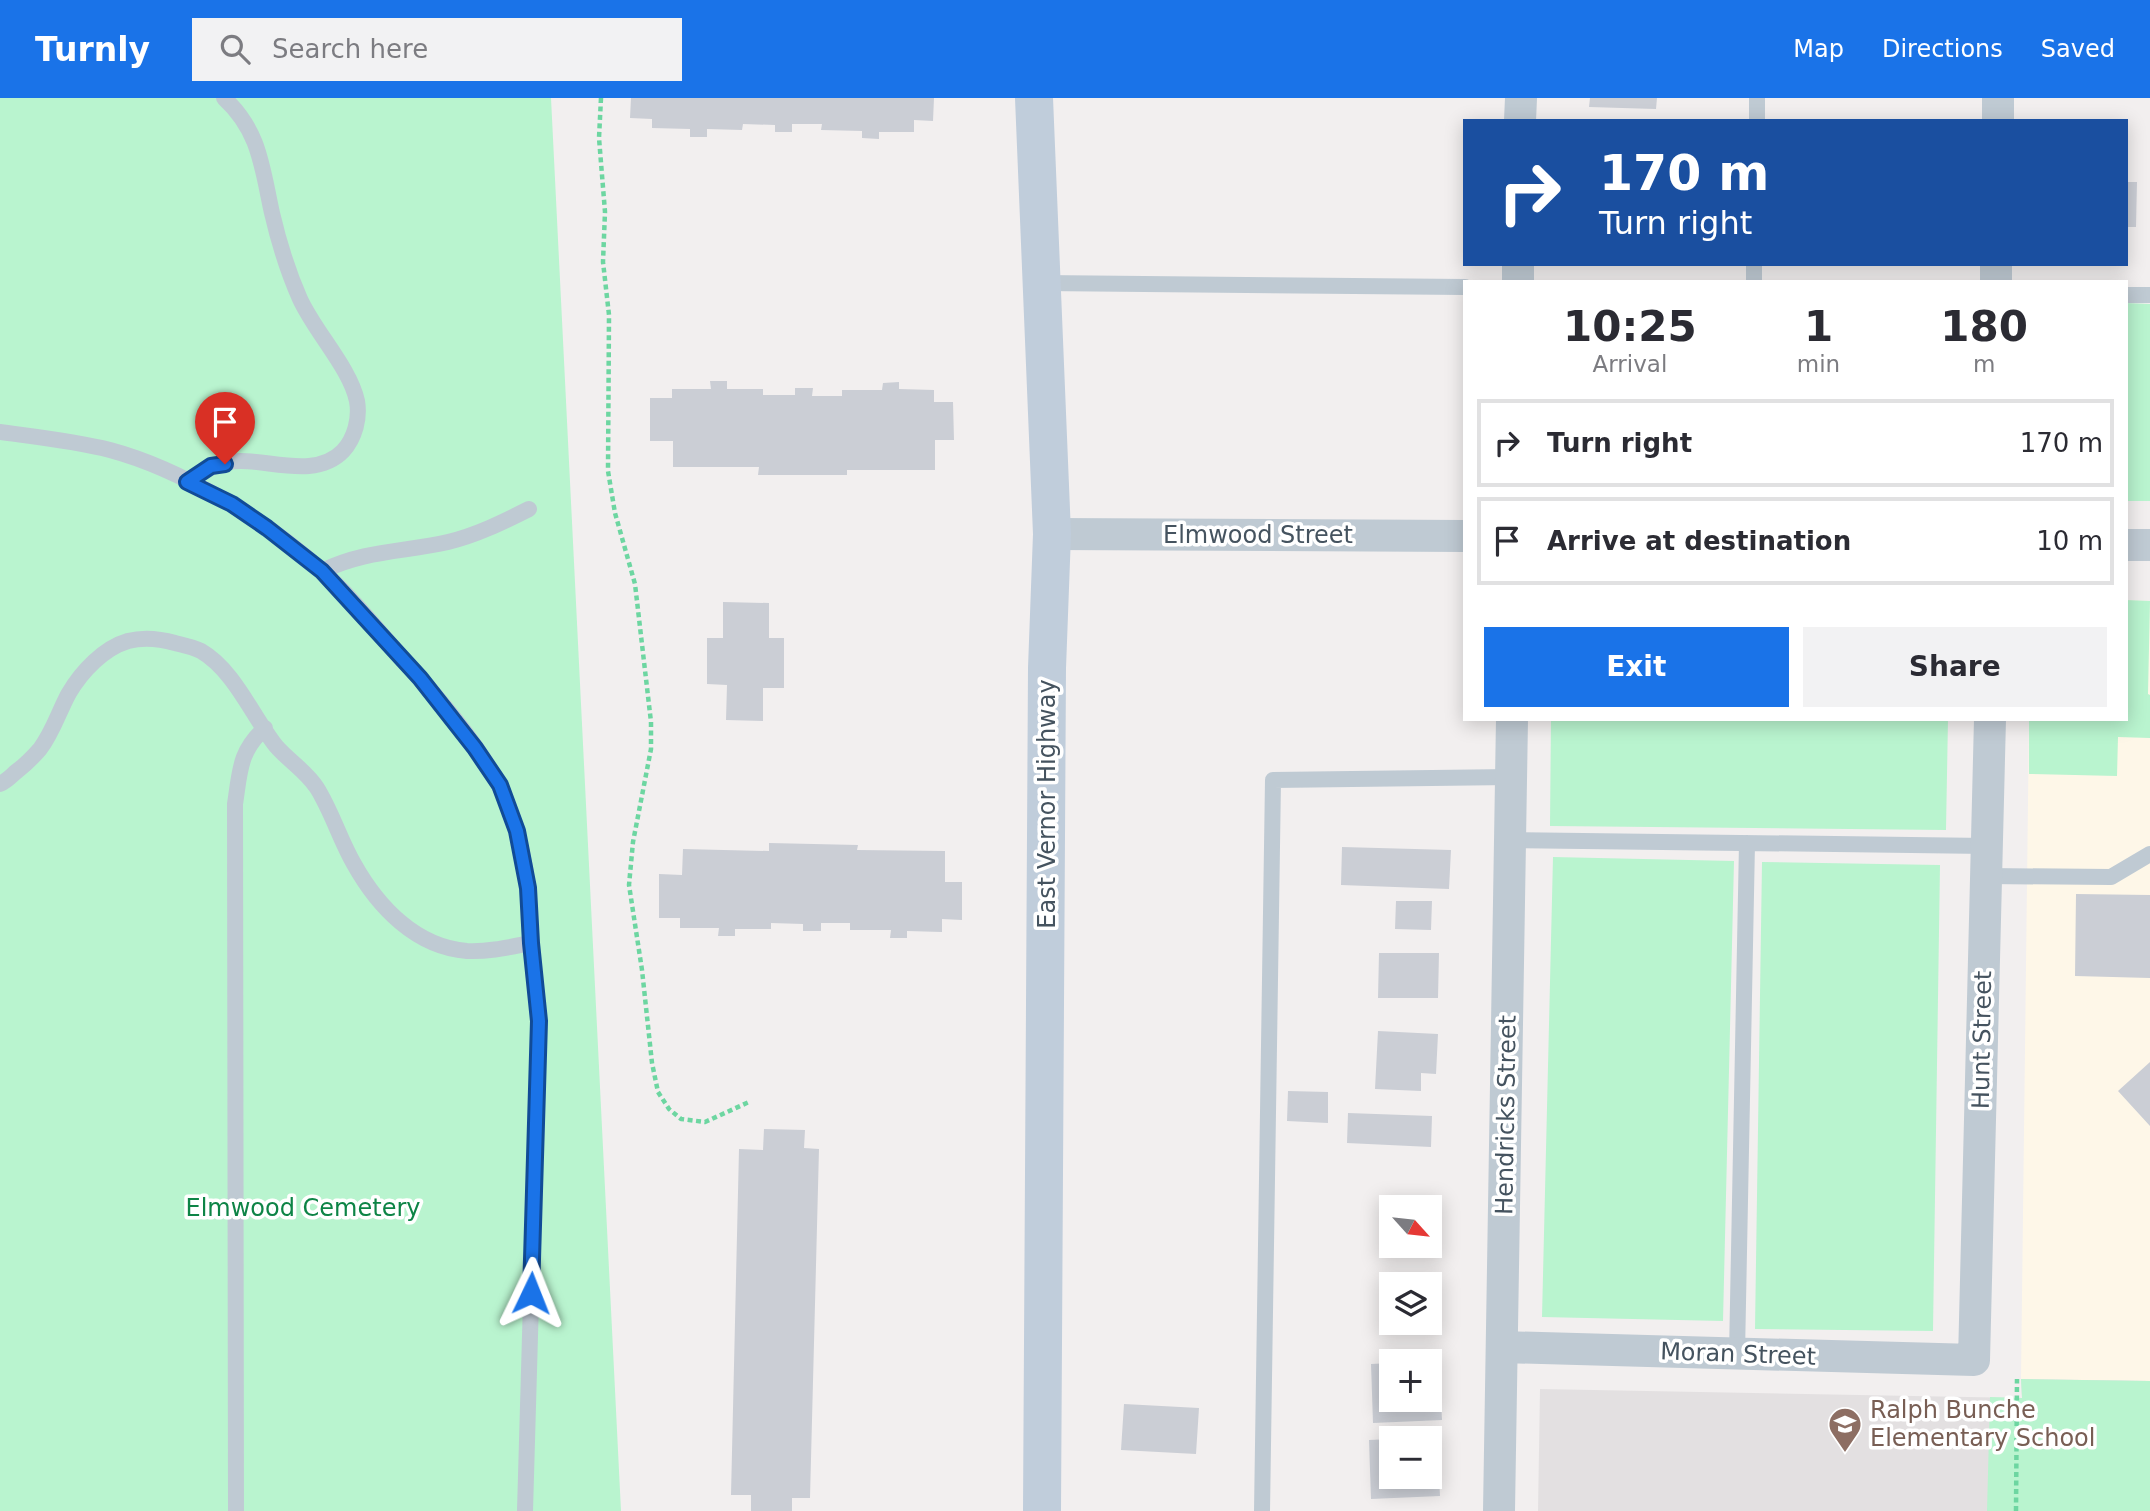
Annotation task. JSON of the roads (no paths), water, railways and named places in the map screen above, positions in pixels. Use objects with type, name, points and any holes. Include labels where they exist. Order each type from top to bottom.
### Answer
[{"type":"street","name":"East Vernor Highway","points":[[1034,98],[1052,534],[1047,668],[1042,1511]]},
{"type":"street","points":[[1520,119],[1521,98]]},
{"type":"street","points":[[1998,98],[1998,119]]},
{"type":"street","name":"Elmwood Street","points":[[1052,534],[1463,536]]},
{"type":"street","points":[[2128,545],[2150,545]]},
{"type":"street","name":"Hendricks Street","points":[[1499,1511],[1512,721]]},
{"type":"street","name":"Hunt Street","points":[[1974,1360],[1990,721]]},
{"type":"street","name":"Moran Street","points":[[1502,1348],[1974,1360]]},
{"type":"lane","points":[[187,482],[211,466],[240,461],[309,466],[328,461],[342,453],[351,441],[357,423],[357,404],[353,388],[300,299],[286,264],[254,138],[245,121],[224,98]]},
{"type":"lane","points":[[1757,98],[1757,119]]},
{"type":"lane","points":[[1042,283],[1463,287]]},
{"type":"lane","points":[[2128,295],[2150,295]]},
{"type":"lane","points":[[0,432],[72,441],[113,451],[154,466],[232,504],[267,528],[322,571],[420,678],[475,748],[500,785],[513,819],[528,888],[539,1021],[525,1511]]},
{"type":"lane","points":[[322,571],[369,554],[449,542],[488,529],[529,509]]},
{"type":"lane","points":[[0,784],[40,748],[69,693],[85,671],[101,656],[117,645],[131,640],[166,640],[201,651],[229,677],[277,746],[315,785],[331,813],[353,864],[400,922],[415,934],[433,942],[467,951],[531,943]]},
{"type":"lane","points":[[236,1511],[235,804],[241,762],[251,741],[265,728]]},
{"type":"lane","points":[[1262,1511],[1273,780],[1511,777]]},
{"type":"lane","points":[[1510,840],[1747,843],[1987,861],[2112,877],[2150,854]]},
{"type":"lane","points":[[1737,1354],[1747,843]]},
{"type":"place","name":"Ralph Bunche Elementary School","points":[[1845,1454]]},
{"type":"park label","name":"Elmwood Cemetery","points":[[303,1208]]}]
